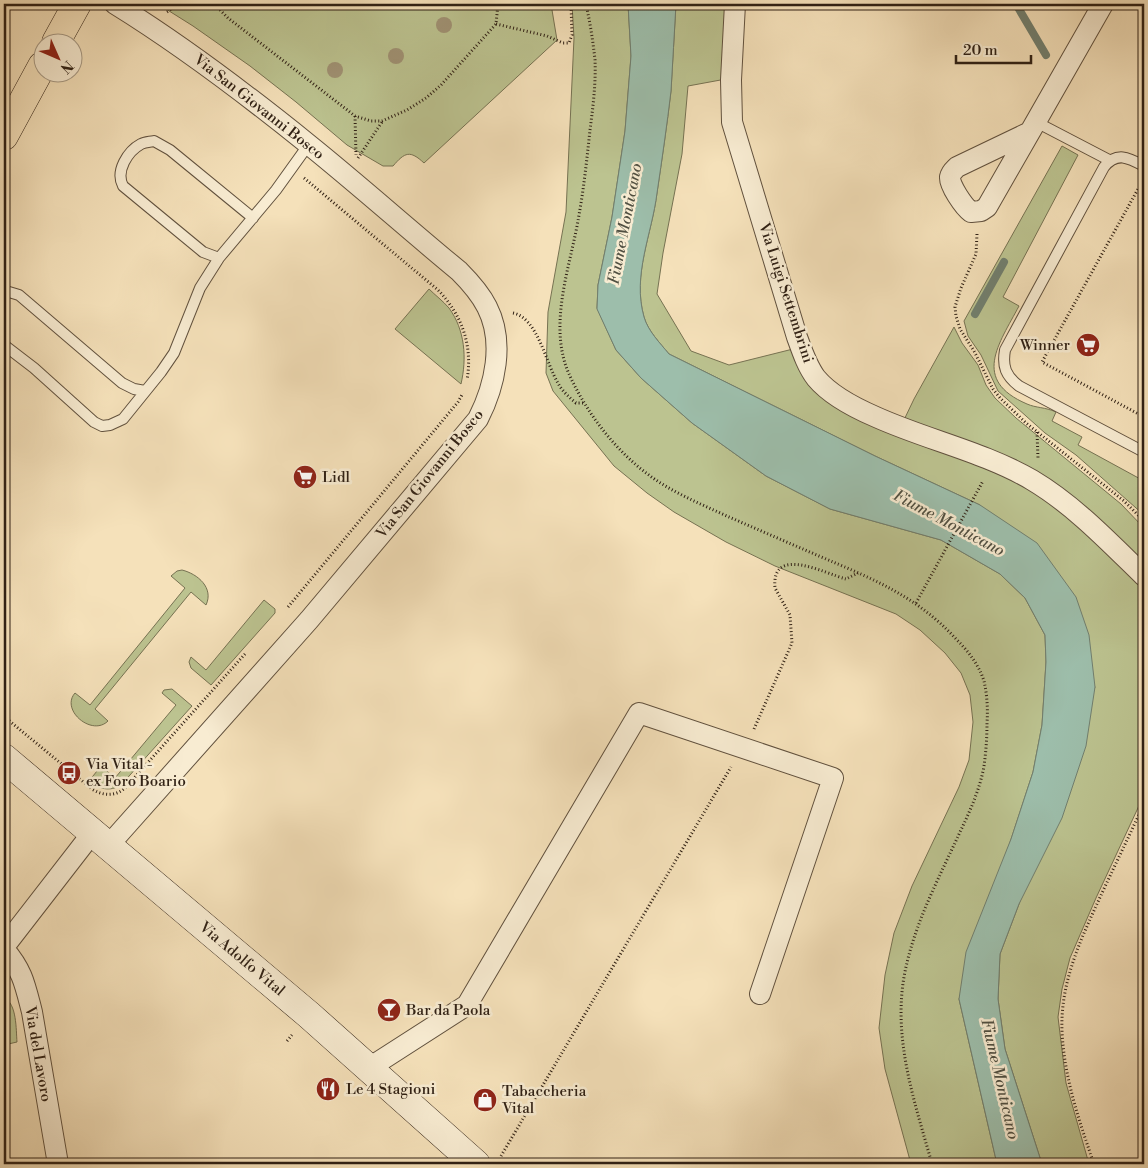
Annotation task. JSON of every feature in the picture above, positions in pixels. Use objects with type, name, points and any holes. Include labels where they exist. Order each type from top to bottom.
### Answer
[{"type":"main road","points":[[62,32],[77,4]]},
{"type":"main road","points":[[4,136],[33,82]]},
{"type":"street","name":"Via San Giovanni Bosco","points":[[100,839],[309,620],[478,419],[492,386],[495,370],[493,321],[488,308],[471,283],[459,271],[309,144],[161,32],[115,4]]},
{"type":"street","name":"Via Luigi Settembrini","points":[[735,4],[731,80],[732,122],[798,337],[806,360],[816,378],[835,395],[858,410],[899,428],[994,462],[1033,480],[1088,523],[1144,576]]},
{"type":"street","points":[[1033,127],[1103,4]]},
{"type":"street","points":[[369,1068],[467,1006],[639,713],[834,778],[760,994]]},
{"type":"street","name":"Via Adolfo Vital","points":[[4,758],[369,1068],[487,1164]]},
{"type":"street","name":"Via del Lavoro","points":[[58,1164],[22,974],[4,948],[100,839]]},
{"type":"lane","points":[[1033,127],[1109,160]]},
{"type":"lane","points":[[219,258],[203,252],[123,186],[119,179],[122,165],[131,152],[142,143],[154,141],[170,150],[253,218]]},
{"type":"lane","points":[[4,345],[34,368],[94,422],[102,426],[110,425],[123,419],[174,353],[200,288],[219,258],[253,218],[309,144]]},
{"type":"lane","points":[[1144,166],[1128,158],[1118,157],[1109,160],[1005,350],[1004,362],[1005,372],[1019,386],[1144,452]]},
{"type":"lane","points":[[4,294],[9,292],[19,295],[122,383],[134,389],[146,391]]},
{"type":"path","points":[[212,4],[217,6],[228,18],[355,116],[371,121],[382,121],[413,106],[441,85],[496,24],[498,4]]},
{"type":"path","points":[[496,24],[548,36],[563,43],[569,43],[572,35],[570,4]]},
{"type":"path","points":[[586,4],[595,62],[594,92],[579,216],[561,309],[560,336],[568,373],[585,403],[609,437],[628,457],[654,478],[698,503],[858,573],[901,593],[916,603],[944,626],[967,650],[984,680],[988,709],[984,767],[974,800],[914,940],[904,977],[901,1014],[904,1059],[932,1164]]},
{"type":"path","points":[[355,116],[356,161],[382,121]]},
{"type":"path","points":[[284,611],[458,402],[466,388],[469,357],[463,328],[450,303],[438,290],[292,168]]},
{"type":"path","points":[[1144,192],[1138,189],[1042,362],[1144,417]]},
{"type":"path","points":[[488,308],[520,314],[531,325],[558,384],[576,403],[585,403]]},
{"type":"path","points":[[916,603],[986,476]]},
{"type":"path","points":[[753,731],[792,643],[790,615],[774,583],[779,572],[787,565],[794,564],[804,565],[846,578],[858,573]]},
{"type":"path","points":[[4,722],[7,719],[92,789],[104,794],[117,794],[126,787],[247,652]]},
{"type":"path","points":[[487,1164],[734,763]]},
{"type":"path","points":[[1094,1164],[1068,1080],[1062,1031],[1063,1000],[1070,970],[1084,932],[1144,804]]},
{"type":"green space","points":[[158,4],[551,4],[557,40],[424,163],[415,156],[408,154],[404,155],[393,166],[383,166],[347,145],[250,66]]},
{"type":"green space","points":[[572,4],[628,4],[631,56],[625,131],[612,217],[598,285],[597,308],[616,350],[641,378],[692,423],[766,476],[830,509],[941,540],[1000,574],[1025,598],[1045,635],[1046,662],[1042,725],[1033,772],[959,999],[997,1164],[911,1164],[885,1069],[879,1028],[885,975],[894,933],[912,886],[959,787],[969,760],[973,722],[970,695],[961,673],[945,653],[920,630],[896,614],[775,566],[726,542],[674,512],[647,493],[614,466],[553,391],[546,373],[548,312],[566,212],[574,38]]},
{"type":"green space","points":[[676,4],[730,4],[726,79],[688,86],[682,154],[657,294],[691,351],[729,365],[793,349],[801,367],[899,432],[1038,491],[1136,578],[1144,590],[1144,795],[1070,958],[1062,989],[1058,1017],[1066,1083],[1089,1164],[1042,1164],[1005,1049],[998,999],[1000,954],[1095,687],[980,505],[875,456],[669,354],[648,327],[644,317],[640,286],[644,255],[655,208],[668,116]]},
{"type":"green space","points":[[1062,146],[1078,155],[1003,297],[1019,306],[998,347],[994,360],[995,372],[999,384],[1010,394],[1027,404],[1056,412],[1052,421],[1082,437],[1078,445],[1144,481],[1144,515],[1076,455],[1045,433],[998,391],[981,355],[968,336],[964,321]]},
{"type":"green space","points":[[429,289],[449,308],[458,326],[464,354],[461,384],[395,329]]},
{"type":"green space","points":[[954,327],[962,343],[978,365],[986,385],[995,398],[1016,418],[1121,504],[1144,528],[1144,566],[1076,502],[903,422]]},
{"type":"green space","points":[[182,570],[199,578],[203,583],[208,593],[206,605],[191,592],[95,709],[108,721],[94,726],[87,724],[75,714],[72,707],[71,700],[75,693],[90,705],[185,588],[171,576],[177,571]]},
{"type":"green space","points":[[264,600],[275,609],[275,613],[211,685],[191,668],[189,662],[191,657],[206,670]]},
{"type":"green space","points":[[172,689],[192,706],[121,785],[105,789],[89,781],[101,766],[115,778],[176,705],[162,693],[164,690]]},
{"type":"green space","points":[[4,998],[14,1011],[17,1042],[4,1045]]},
{"type":"water","name":"Fiume Monticano","points":[[628,4],[676,4],[671,91],[655,208],[644,255],[640,286],[644,317],[655,337],[669,354],[875,456],[980,505],[1037,543],[1076,597],[1089,635],[1095,687],[1086,746],[1062,818],[1019,904],[1000,954],[998,999],[1005,1049],[1042,1164],[997,1164],[959,999],[966,952],[1011,839],[1033,772],[1042,725],[1046,662],[1045,635],[1025,598],[1000,574],[941,540],[830,509],[766,476],[692,423],[641,378],[616,350],[597,309],[598,285],[612,217],[625,131],[631,56]]},
{"type":"waterway","points":[[1016,4],[1046,55]]},
{"type":"waterway","points":[[975,314],[1004,262]]},
{"type":"place","name":"Winner","points":[[1088,345]]},
{"type":"place","name":"Lidl","points":[[305,477]]},
{"type":"place","name":"Via Vital - ex Foro Boario","points":[[69,773]]},
{"type":"place","name":"Bar da Paola","points":[[389,1010]]},
{"type":"place","name":"Le 4 Stagioni","points":[[328,1089]]},
{"type":"place","name":"Tabaccheria Vital","points":[[485,1100]]}]
